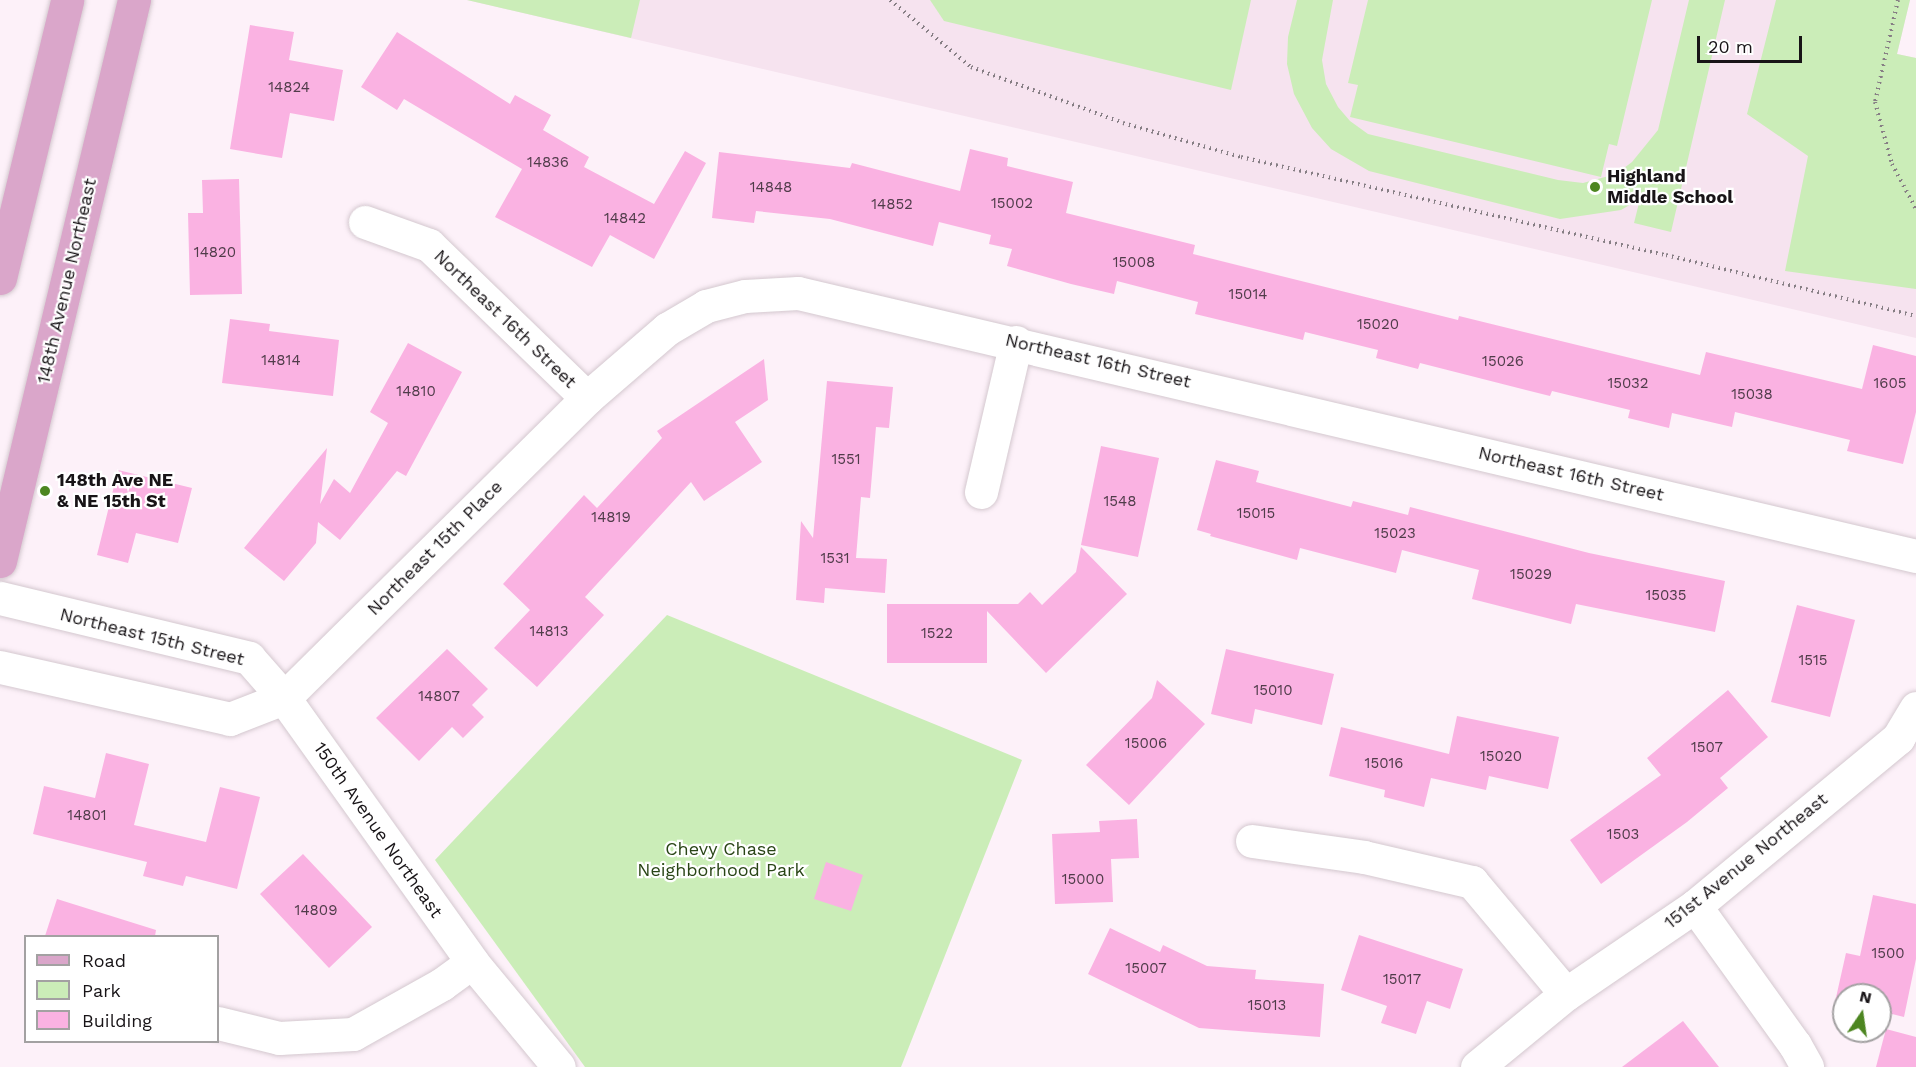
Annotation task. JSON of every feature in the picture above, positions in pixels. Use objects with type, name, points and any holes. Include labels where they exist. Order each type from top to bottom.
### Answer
[{"type":"main road","points":[[0,278],[67,0]]},
{"type":"main road","name":"148th Avenue Northeast","points":[[0,561],[134,0]]},
{"type":"street","name":"Northeast 16th Street","points":[[365,222],[429,245],[586,398],[667,329],[706,306],[745,296],[798,293],[1016,342],[1916,556]]},
{"type":"street","points":[[981,492],[1016,342]]},
{"type":"street","name":"Northeast 15th Place","points":[[284,698],[586,398]]},
{"type":"street","name":"Northeast 15th Street","points":[[0,598],[249,658],[284,698]]},
{"type":"street","points":[[0,667],[230,719],[284,698]]},
{"type":"street","name":"150th Avenue Northeast","points":[[284,698],[472,962],[559,1067]]},
{"type":"street","name":"151st Avenue Northeast","points":[[1477,1067],[1566,994],[1695,906],[1898,738],[1916,708]]},
{"type":"street","points":[[1252,841],[1364,856],[1472,882],[1566,994]]},
{"type":"street","points":[[1695,906],[1795,1045],[1807,1067]]},
{"type":"street","points":[[219,1023],[279,1038],[353,1034],[442,984],[472,962]]},
{"type":"path","points":[[890,0],[971,67],[1123,123],[1241,157],[1666,255],[1916,316]]},
{"type":"path","points":[[1898,0],[1875,102],[1892,164],[1916,209]]},
{"type":"shaded area","name":"Highland Middle School","points":[[467,0],[1910,0],[1897,54],[1916,58],[1916,338]]},
{"type":"green space","points":[[467,0],[640,0],[631,38]]},
{"type":"green space","points":[[930,0],[1251,0],[1231,90],[944,21]]},
{"type":"green space","points":[[1297,0],[1333,0],[1322,60],[1326,84],[1338,107],[1350,121],[1368,134],[1558,180],[1583,183],[1616,174],[1632,162],[1658,130],[1689,0],[1725,0],[1671,232],[1634,223],[1640,199],[1621,210],[1560,219],[1369,171],[1331,149],[1312,128],[1294,94],[1287,64],[1288,37]]},
{"type":"green space","points":[[1368,0],[1652,0],[1617,146],[1609,144],[1601,177],[1350,117],[1358,85],[1348,83]]},
{"type":"green space","points":[[1776,0],[1910,0],[1897,54],[1916,58],[1916,289],[1785,271],[1808,156],[1747,114]]},
{"type":"green space","name":"Chevy Chase Neighborhood Park","points":[[667,615],[1022,760],[901,1067],[585,1067],[435,860]]},
{"type":"building","points":[[250,25],[294,32],[289,60],[343,70],[334,121],[290,113],[282,158],[230,149]]},
{"type":"building","points":[[397,32],[510,104],[515,95],[551,115],[543,130],[589,157],[584,167],[654,204],[685,151],[706,163],[654,259],[610,235],[592,267],[495,217],[522,169],[404,99],[397,110],[361,87]]},
{"type":"building","points":[[970,149],[1008,158],[1007,166],[1073,182],[1066,213],[1195,245],[1193,254],[1458,320],[1459,316],[1700,375],[1706,352],[1862,389],[1873,345],[1916,356],[1916,412],[1903,464],[1847,451],[1850,440],[1735,412],[1732,427],[1672,413],[1669,428],[1628,418],[1630,410],[1552,391],[1550,396],[1420,363],[1418,369],[1376,358],[1378,350],[1305,332],[1303,340],[1195,314],[1198,302],[1117,281],[1114,294],[1071,284],[1007,266],[1012,249],[989,244],[991,235],[939,222],[933,246],[830,219],[756,211],[754,223],[712,218],[719,152],[850,168],[852,163],[960,191]]},
{"type":"building","points":[[239,179],[242,294],[190,295],[188,213],[203,213],[202,180]]},
{"type":"building","points":[[230,319],[270,324],[269,331],[339,340],[333,396],[222,383]]},
{"type":"building","points":[[408,343],[462,372],[406,476],[397,471],[340,540],[318,522],[316,543],[284,581],[244,548],[327,448],[320,504],[334,479],[350,493],[388,423],[370,412]]},
{"type":"building","points":[[764,359],[768,400],[735,422],[762,462],[704,501],[691,482],[585,597],[604,615],[537,687],[494,648],[530,610],[503,584],[584,495],[597,508],[662,438],[657,431]]},
{"type":"building","points":[[827,381],[893,387],[889,428],[876,427],[870,498],[861,497],[856,558],[887,559],[885,593],[825,588],[824,603],[796,600],[801,521],[813,538]]},
{"type":"building","points":[[1101,446],[1159,458],[1138,557],[1081,545]]},
{"type":"building","points":[[1216,460],[1259,471],[1256,482],[1351,507],[1353,501],[1408,515],[1410,507],[1589,553],[1725,581],[1715,632],[1576,604],[1571,624],[1472,599],[1479,570],[1402,550],[1396,573],[1300,548],[1297,560],[1210,536],[1211,534],[1197,530]]},
{"type":"building","points":[[118,470],[192,488],[178,543],[136,533],[128,563],[97,555]]},
{"type":"building","points":[[1081,547],[1127,594],[1046,673],[987,611],[987,663],[887,663],[887,604],[1018,604],[1030,592],[1042,605],[1076,572]]},
{"type":"building","points":[[1797,605],[1855,620],[1830,717],[1771,702]]},
{"type":"building","points":[[447,649],[488,689],[472,705],[484,717],[463,738],[452,727],[419,761],[376,718]]},
{"type":"building","points":[[1226,649],[1334,674],[1322,725],[1255,709],[1252,724],[1211,714]]},
{"type":"building","points":[[1157,680],[1205,724],[1129,805],[1086,765],[1152,698]]},
{"type":"building","points":[[1728,690],[1768,737],[1720,778],[1728,788],[1687,822],[1601,884],[1570,840],[1661,775],[1647,758]]},
{"type":"building","points":[[1457,716],[1559,737],[1548,789],[1489,776],[1486,790],[1431,778],[1424,807],[1384,797],[1385,790],[1329,776],[1341,727],[1449,754]]},
{"type":"building","points":[[106,753],[149,764],[134,825],[206,842],[220,787],[260,797],[237,889],[186,876],[183,886],[143,876],[147,862],[33,834],[44,786],[95,798]]},
{"type":"building","points":[[1137,819],[1139,858],[1111,859],[1113,902],[1055,904],[1052,834],[1100,832],[1099,821]]},
{"type":"building","points":[[303,854],[372,927],[329,968],[260,894]]},
{"type":"building","points":[[826,862],[863,875],[851,911],[814,899]]},
{"type":"building","points":[[1873,895],[1916,904],[1916,959],[1904,1017],[1892,1014],[1892,983],[1839,983],[1846,953],[1860,956]]},
{"type":"building","points":[[57,899],[156,930],[155,935],[45,935]]},
{"type":"building","points":[[1110,928],[1160,952],[1163,945],[1207,966],[1256,970],[1255,979],[1324,984],[1320,1037],[1199,1028],[1088,974]]},
{"type":"building","points":[[1359,935],[1463,969],[1450,1009],[1427,1001],[1416,1034],[1381,1023],[1387,1006],[1341,990]]},
{"type":"building","points":[[1683,1021],[1719,1067],[1622,1067]]},
{"type":"building","points":[[1892,1031],[1916,1037],[1916,1067],[1876,1067],[1882,1043],[1892,1043]]},
{"type":"place","name":"Highland Middle School","points":[[1595,187]]},
{"type":"place","name":"148th Ave NE & NE 15th St","points":[[45,491]]}]
